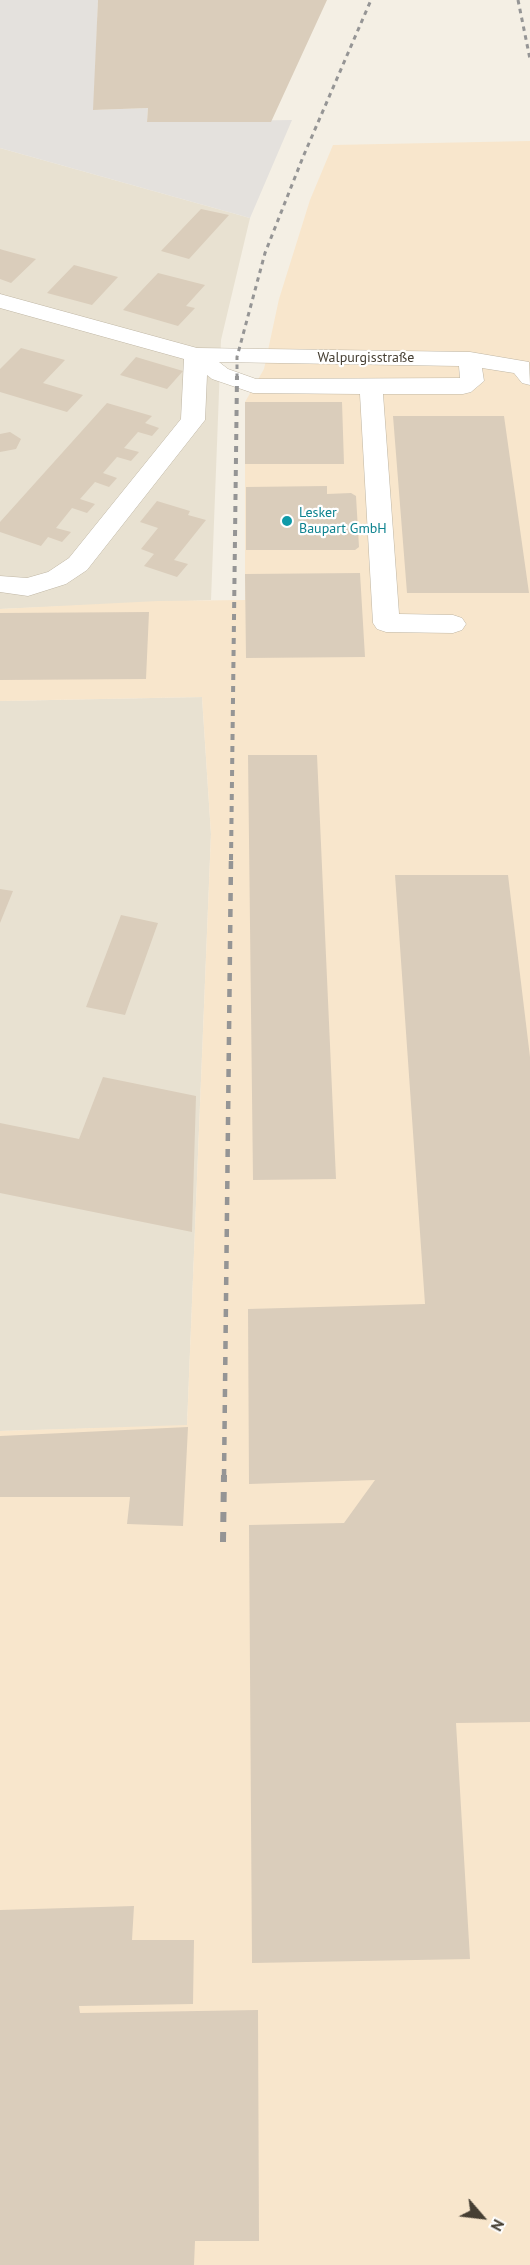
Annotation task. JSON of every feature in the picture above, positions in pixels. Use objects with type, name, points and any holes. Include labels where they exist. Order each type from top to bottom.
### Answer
[{"type":"street","name":"Walpurgisstraße","points":[[0,300],[196,356],[470,359],[521,367],[530,378]]},
{"type":"street","points":[[196,356],[220,374],[253,386],[463,387],[472,381],[470,359]]},
{"type":"street","points":[[0,584],[28,587],[57,578],[78,564],[193,420],[196,356]]},
{"type":"street","points":[[371,387],[386,623],[453,624]]},
{"type":"shaded area","points":[[0,0],[98,0],[94,110],[148,108],[147,122],[292,120],[250,218],[0,148]]},
{"type":"shaded area","points":[[530,141],[530,2265],[0,2265],[0,1431],[187,1425],[211,834],[202,697],[0,701],[0,609],[158,601],[245,600],[245,402],[264,369],[279,299],[310,200],[333,145]]},
{"type":"shaded area","points":[[0,148],[250,218],[221,340],[211,600],[0,609]]},
{"type":"shaded area","points":[[202,697],[211,834],[187,1426],[0,1431],[0,701]]},
{"type":"building","points":[[98,0],[327,0],[271,122],[147,122],[148,108],[93,110]]},
{"type":"building","points":[[201,209],[229,215],[189,259],[161,251]]},
{"type":"building","points":[[0,249],[36,259],[11,283],[0,279]]},
{"type":"building","points":[[74,265],[118,277],[92,305],[47,293]]},
{"type":"building","points":[[158,273],[205,285],[186,306],[195,308],[178,326],[123,310]]},
{"type":"building","points":[[21,348],[65,360],[43,383],[83,395],[67,412],[0,392],[0,369]]},
{"type":"building","points":[[136,357],[183,371],[167,389],[120,375]]},
{"type":"building","points":[[245,402],[342,402],[344,464],[245,464]]},
{"type":"building","points":[[107,403],[152,416],[145,423],[159,428],[152,436],[138,432],[124,448],[139,452],[131,461],[117,457],[103,473],[117,478],[109,487],[95,482],[80,499],[95,504],[87,513],[72,508],[56,528],[71,532],[62,542],[48,537],[41,546],[0,532],[0,522]]},
{"type":"building","points":[[393,416],[504,416],[529,593],[407,593]]},
{"type":"building","points":[[10,432],[21,439],[16,449],[0,452],[0,434]]},
{"type":"building","name":"Lesker Baupart GmbH","points":[[327,486],[327,494],[351,493],[356,496],[359,547],[355,550],[246,550],[246,487]]},
{"type":"building","points":[[157,501],[190,511],[188,515],[206,520],[174,560],[188,564],[177,577],[144,566],[154,554],[141,549],[158,528],[140,522]]},
{"type":"building","points":[[360,573],[365,657],[246,658],[245,574]]},
{"type":"building","points":[[149,612],[146,679],[0,680],[0,613]]},
{"type":"building","points":[[248,755],[317,755],[336,1179],[253,1180]]},
{"type":"building","points":[[395,875],[508,875],[530,1057],[530,1722],[456,1723],[470,1959],[252,1963],[249,1525],[344,1523],[375,1480],[249,1484],[248,1309],[425,1304]]},
{"type":"building","points":[[0,889],[13,891],[0,923]]},
{"type":"building","points":[[121,915],[158,923],[125,1015],[86,1007]]},
{"type":"building","points":[[103,1077],[196,1096],[192,1232],[0,1193],[0,1123],[79,1139]]},
{"type":"building","points":[[188,1427],[183,1526],[127,1524],[130,1497],[0,1497],[0,1436]]},
{"type":"building","points":[[134,1906],[132,1940],[194,1940],[193,2004],[79,2006],[80,2013],[258,2010],[259,2241],[195,2241],[194,2265],[0,2265],[0,1910]]},
{"type":"railway","points":[[237,376],[237,357],[265,253],[303,157],[371,0]]},
{"type":"railway","points":[[518,0],[530,59]]},
{"type":"railway","points":[[231,860],[237,376]]},
{"type":"railway","points":[[224,1477],[231,858]]},
{"type":"railway","points":[[223,1542],[224,1475]]},
{"type":"place","name":"Lesker Baupart GmbH","points":[[287,521]]}]
